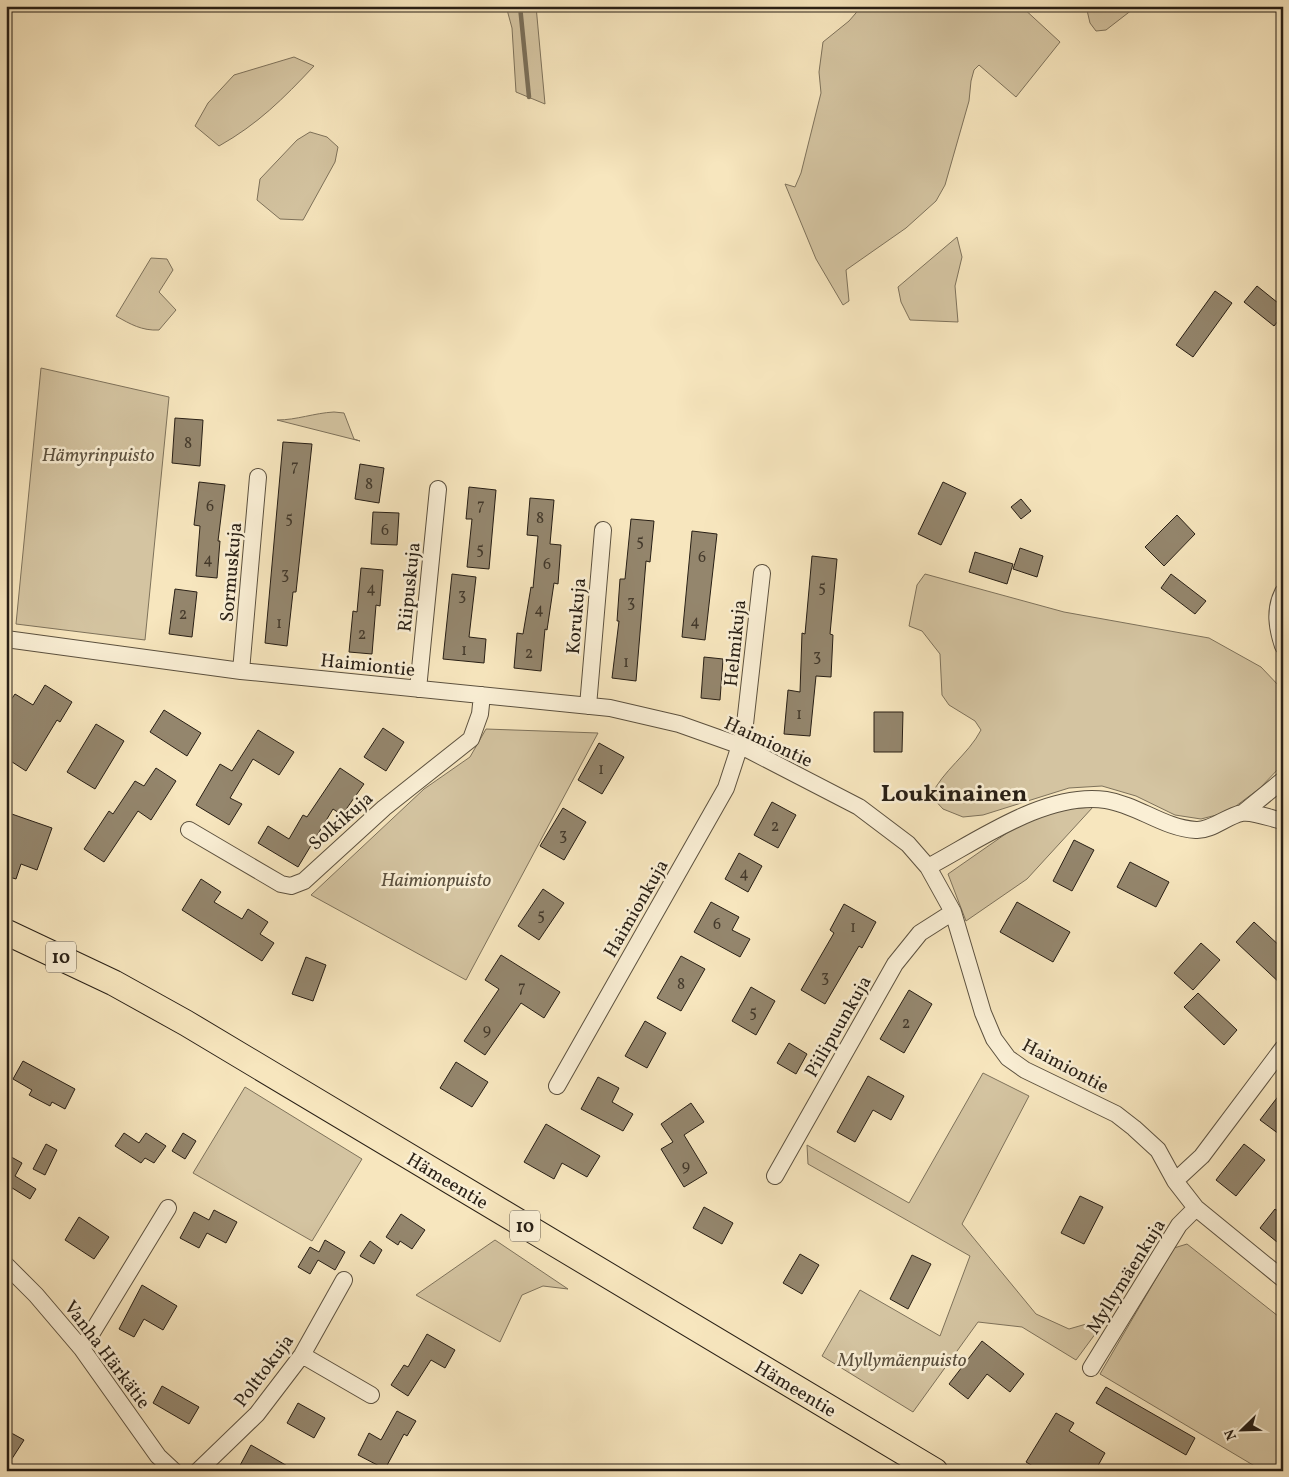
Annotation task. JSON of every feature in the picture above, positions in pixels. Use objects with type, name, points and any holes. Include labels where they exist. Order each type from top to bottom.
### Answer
[{"type":"highway","name":"Hämeentie","points":[[6,932],[114,983],[186,1023],[935,1471]]},
{"type":"street","name":"Sormuskuja","points":[[242,671],[258,477]]},
{"type":"street","name":"Riipuskuja","points":[[418,689],[438,488]]},
{"type":"street","name":"Korukuja","points":[[588,706],[603,530]]},
{"type":"street","name":"Helmikuja","points":[[741,746],[762,573]]},
{"type":"street","points":[[1283,592],[1278,602],[1277,629],[1283,646]]},
{"type":"street","name":"Haimiontie","points":[[6,640],[242,671],[610,708],[679,724],[741,746],[859,807],[908,844],[928,867],[953,912],[983,1013],[994,1039],[1008,1058],[1025,1070],[1116,1114],[1158,1150],[1176,1181],[1196,1208],[1283,1279]]},
{"type":"street","name":"Solkikuja","points":[[189,830],[281,884],[291,886],[304,881],[384,808],[471,739],[480,714],[482,695]]},
{"type":"street","name":"Haimionkuja","points":[[557,1086],[726,788],[741,746]]},
{"type":"street","points":[[928,867],[1026,814],[1062,802],[1106,800],[1121,803],[1176,828],[1199,830],[1244,812],[1283,780]]},
{"type":"street","points":[[1244,812],[1283,821]]},
{"type":"street","name":"Piilipuunkuja","points":[[775,1176],[895,964],[920,933],[953,912]]},
{"type":"street","points":[[1176,1181],[1202,1156],[1282,1051]]},
{"type":"street","points":[[82,1348],[168,1208]]},
{"type":"street","name":"Myllymäenkuja","points":[[1091,1368],[1179,1225],[1196,1208]]},
{"type":"street","name":"Vanha Härkätie","points":[[6,1265],[36,1295],[82,1348],[158,1456],[174,1471]]},
{"type":"street","name":"Polttokuja","points":[[198,1471],[257,1414],[302,1355],[344,1280]]},
{"type":"street","points":[[302,1355],[371,1395]]},
{"type":"green space","points":[[506,6],[536,6],[545,104],[516,92],[512,28]]},
{"type":"green space","points":[[862,6],[1021,6],[1060,42],[1016,97],[979,65],[974,70],[969,101],[945,185],[936,201],[906,228],[846,270],[849,301],[843,305],[816,259],[785,184],[795,187],[801,173],[821,93],[819,72],[823,42],[849,21]]},
{"type":"green space","points":[[1086,6],[1137,6],[1106,30],[1096,31],[1090,23]]},
{"type":"green space","points":[[294,57],[314,66],[281,100],[246,129],[219,146],[195,126],[208,103],[234,75]]},
{"type":"green space","points":[[310,132],[327,137],[338,147],[335,162],[303,220],[280,219],[257,200],[260,179],[297,140]]},
{"type":"green space","points":[[957,237],[962,257],[955,286],[958,322],[910,320],[901,302],[898,287]]},
{"type":"green space","points":[[151,258],[167,259],[173,270],[159,292],[176,310],[159,330],[142,328],[116,316]]},
{"type":"green space","name":"Hämyrinpuisto","points":[[41,368],[169,397],[145,640],[16,624]]},
{"type":"green space","points":[[334,412],[344,413],[354,439],[360,441],[277,420],[292,419]]},
{"type":"green space","points":[[925,574],[1064,612],[1209,638],[1261,667],[1280,687],[1283,693],[1283,764],[1260,788],[1228,812],[1201,819],[1175,815],[1136,796],[1102,786],[1069,788],[983,815],[963,817],[943,809],[931,796],[942,778],[976,739],[981,730],[975,721],[949,705],[942,695],[940,654],[922,631],[909,626],[917,585]]},
{"type":"green space","name":"Haimionpuisto","points":[[486,729],[598,733],[466,980],[311,895],[424,789],[470,757]]},
{"type":"green space","points":[[1093,807],[1027,879],[966,921],[948,874],[1017,826],[1056,810]]},
{"type":"green space","name":"Myllymäenpuisto","points":[[983,1073],[1029,1096],[962,1224],[1036,1314],[1069,1329],[1107,1318],[1076,1360],[1022,1327],[978,1322],[913,1412],[822,1356],[860,1290],[940,1336],[970,1256],[808,1164],[807,1145],[909,1203]]},
{"type":"green space","points":[[245,1087],[362,1159],[312,1241],[193,1173]]},
{"type":"green space","points":[[495,1240],[568,1289],[543,1286],[522,1295],[500,1342],[416,1295]]},
{"type":"green space","points":[[1187,1244],[1283,1320],[1283,1471],[1263,1471],[1100,1374],[1174,1248]]},
{"type":"building","points":[[1257,286],[1283,307],[1283,315],[1274,326],[1244,302]]},
{"type":"building","points":[[1215,291],[1232,303],[1193,357],[1176,345]]},
{"type":"building","points":[[175,418],[203,420],[200,466],[172,463]]},
{"type":"building","points":[[283,442],[312,444],[296,592],[293,592],[287,646],[265,643]]},
{"type":"building","points":[[360,464],[384,468],[379,503],[355,499]]},
{"type":"building","points":[[199,482],[225,485],[218,541],[220,541],[217,578],[196,576],[200,526],[194,525]]},
{"type":"building","points":[[943,482],[966,493],[941,545],[918,534]]},
{"type":"building","points":[[469,487],[496,490],[489,569],[467,567],[472,519],[466,519]]},
{"type":"building","points":[[530,498],[554,500],[550,544],[561,545],[558,584],[554,583],[547,630],[545,629],[541,671],[514,668],[517,633],[523,634],[531,587],[533,588],[538,536],[527,535]]},
{"type":"building","points":[[1021,499],[1031,511],[1021,519],[1011,507]]},
{"type":"building","points":[[373,512],[399,513],[397,545],[371,544]]},
{"type":"building","points":[[1177,515],[1195,534],[1164,566],[1145,547]]},
{"type":"building","points":[[631,519],[654,521],[650,562],[646,561],[636,681],[612,678],[619,621],[617,621],[620,579],[625,579]]},
{"type":"building","points":[[692,531],[717,534],[705,640],[682,637]]},
{"type":"building","points":[[1020,548],[1043,556],[1037,577],[1013,569]]},
{"type":"building","points":[[975,552],[1013,564],[1007,584],[969,572]]},
{"type":"building","points":[[812,556],[837,559],[830,634],[833,635],[831,677],[816,676],[810,736],[784,734],[788,690],[800,692],[802,633],[805,634]]},
{"type":"building","points":[[361,568],[383,570],[380,606],[376,605],[372,654],[349,652],[353,611],[357,612]]},
{"type":"building","points":[[452,574],[476,577],[469,637],[486,639],[484,663],[443,659]]},
{"type":"building","points":[[1171,574],[1206,601],[1195,614],[1161,588]]},
{"type":"building","points":[[175,589],[197,592],[192,637],[169,634]]},
{"type":"building","points":[[704,657],[723,659],[720,700],[701,698]]},
{"type":"building","points":[[45,685],[72,702],[60,722],[57,720],[26,771],[6,758],[6,707],[15,694],[33,705]]},
{"type":"building","points":[[164,710],[201,733],[187,756],[150,732]]},
{"type":"building","points":[[874,712],[903,712],[902,752],[874,752]]},
{"type":"building","points":[[96,724],[124,741],[95,789],[67,772]]},
{"type":"building","points":[[383,728],[404,742],[386,771],[364,757]]},
{"type":"building","points":[[258,730],[294,752],[279,775],[253,759],[230,798],[242,804],[229,825],[196,805],[220,764],[232,771]]},
{"type":"building","points":[[599,743],[624,757],[602,794],[578,780]]},
{"type":"building","points":[[156,768],[176,781],[151,820],[138,811],[104,862],[84,849],[109,811],[113,814],[135,781],[144,786]]},
{"type":"building","points":[[340,768],[364,784],[342,815],[333,809],[298,867],[258,843],[268,826],[289,839],[303,815],[307,817]]},
{"type":"building","points":[[772,802],[796,815],[778,848],[754,835]]},
{"type":"building","points":[[563,808],[586,822],[564,860],[540,846]]},
{"type":"building","points":[[6,812],[52,828],[37,870],[21,864],[16,879],[6,876]]},
{"type":"building","points":[[1074,840],[1094,850],[1072,891],[1053,881]]},
{"type":"building","points":[[739,853],[762,866],[748,892],[725,879]]},
{"type":"building","points":[[1130,862],[1169,882],[1156,907],[1117,887]]},
{"type":"building","points":[[201,879],[221,892],[214,902],[242,919],[248,909],[268,922],[260,934],[274,943],[262,961],[182,910]]},
{"type":"building","points":[[543,889],[564,903],[539,940],[518,926]]},
{"type":"building","points":[[711,902],[739,917],[732,930],[750,939],[740,957],[694,932]]},
{"type":"building","points":[[1017,902],[1070,932],[1053,962],[1000,932]]},
{"type":"building","points":[[844,904],[876,922],[862,948],[859,946],[825,1004],[801,990],[834,933],[830,930]]},
{"type":"building","points":[[1254,922],[1283,949],[1283,986],[1236,942]]},
{"type":"building","points":[[1201,943],[1220,960],[1193,990],[1174,973]]},
{"type":"building","points":[[501,955],[560,992],[544,1018],[521,1003],[485,1055],[464,1041],[499,989],[485,980]]},
{"type":"building","points":[[681,956],[705,969],[681,1011],[657,998]]},
{"type":"building","points":[[306,957],[326,965],[313,1001],[292,994]]},
{"type":"building","points":[[751,987],[775,1001],[756,1035],[732,1021]]},
{"type":"building","points":[[909,990],[932,1004],[904,1053],[880,1039]]},
{"type":"building","points":[[1198,993],[1237,1030],[1224,1045],[1184,1007]]},
{"type":"building","points":[[645,1021],[666,1033],[647,1068],[625,1056]]},
{"type":"building","points":[[789,1043],[807,1054],[796,1074],[777,1063]]},
{"type":"building","points":[[23,1061],[75,1089],[65,1109],[52,1102],[50,1106],[29,1095],[32,1090],[13,1079]]},
{"type":"building","points":[[456,1062],[488,1082],[472,1107],[440,1088]]},
{"type":"building","points":[[868,1076],[904,1096],[891,1120],[873,1110],[855,1142],[837,1132]]},
{"type":"building","points":[[598,1077],[619,1088],[612,1102],[633,1114],[623,1131],[581,1109]]},
{"type":"building","points":[[1283,1090],[1283,1137],[1260,1120]]},
{"type":"building","points":[[691,1103],[704,1122],[684,1135],[707,1173],[684,1187],[661,1149],[673,1142],[661,1124]]},
{"type":"building","points":[[546,1124],[600,1156],[587,1177],[562,1163],[554,1179],[524,1162]]},
{"type":"building","points":[[124,1133],[139,1143],[146,1133],[166,1146],[154,1163],[145,1158],[141,1163],[115,1146]]},
{"type":"building","points":[[183,1133],[196,1141],[185,1159],[172,1151]]},
{"type":"building","points":[[46,1144],[57,1150],[45,1175],[33,1169]]},
{"type":"building","points":[[1244,1144],[1265,1160],[1236,1196],[1216,1180]]},
{"type":"building","points":[[6,1154],[22,1163],[15,1176],[36,1189],[30,1199],[9,1186],[6,1191]]},
{"type":"building","points":[[1080,1196],[1103,1207],[1084,1244],[1061,1233]]},
{"type":"building","points":[[704,1207],[733,1223],[722,1244],[693,1228]]},
{"type":"building","points":[[1275,1209],[1283,1215],[1283,1247],[1260,1228]]},
{"type":"building","points":[[214,1210],[237,1222],[226,1243],[207,1233],[199,1248],[180,1238],[194,1212],[209,1220]]},
{"type":"building","points":[[401,1214],[425,1230],[412,1249],[400,1241],[398,1245],[386,1237]]},
{"type":"building","points":[[79,1217],[109,1237],[94,1259],[65,1240]]},
{"type":"building","points":[[325,1240],[345,1252],[335,1270],[318,1260],[310,1274],[298,1267],[310,1247],[319,1252]]},
{"type":"building","points":[[370,1241],[382,1250],[374,1264],[360,1256]]},
{"type":"building","points":[[800,1254],[819,1265],[802,1294],[783,1283]]},
{"type":"building","points":[[912,1255],[931,1264],[908,1309],[890,1299]]},
{"type":"building","points":[[142,1285],[177,1306],[163,1330],[144,1319],[134,1337],[119,1329]]},
{"type":"building","points":[[427,1334],[455,1350],[445,1368],[431,1360],[408,1396],[391,1385],[404,1365],[408,1367]]},
{"type":"building","points":[[982,1341],[1024,1374],[1010,1392],[987,1374],[968,1399],[949,1384]]},
{"type":"building","points":[[162,1386],[199,1407],[189,1424],[153,1403]]},
{"type":"building","points":[[1106,1387],[1195,1438],[1186,1455],[1096,1403]]},
{"type":"building","points":[[298,1403],[325,1418],[314,1438],[287,1423]]},
{"type":"building","points":[[397,1411],[416,1421],[407,1436],[404,1434],[385,1469],[358,1455],[369,1433],[381,1440]]},
{"type":"building","points":[[1056,1413],[1074,1423],[1069,1431],[1105,1453],[1095,1471],[1041,1471],[1026,1462]]},
{"type":"building","points":[[6,1430],[24,1440],[6,1468]]},
{"type":"building","points":[[251,1445],[296,1471],[237,1471]]},
{"type":"waterway","points":[[520,6],[529,97]]},
{"type":"district","name":"Loukinainen","points":[[954,793]]}]
